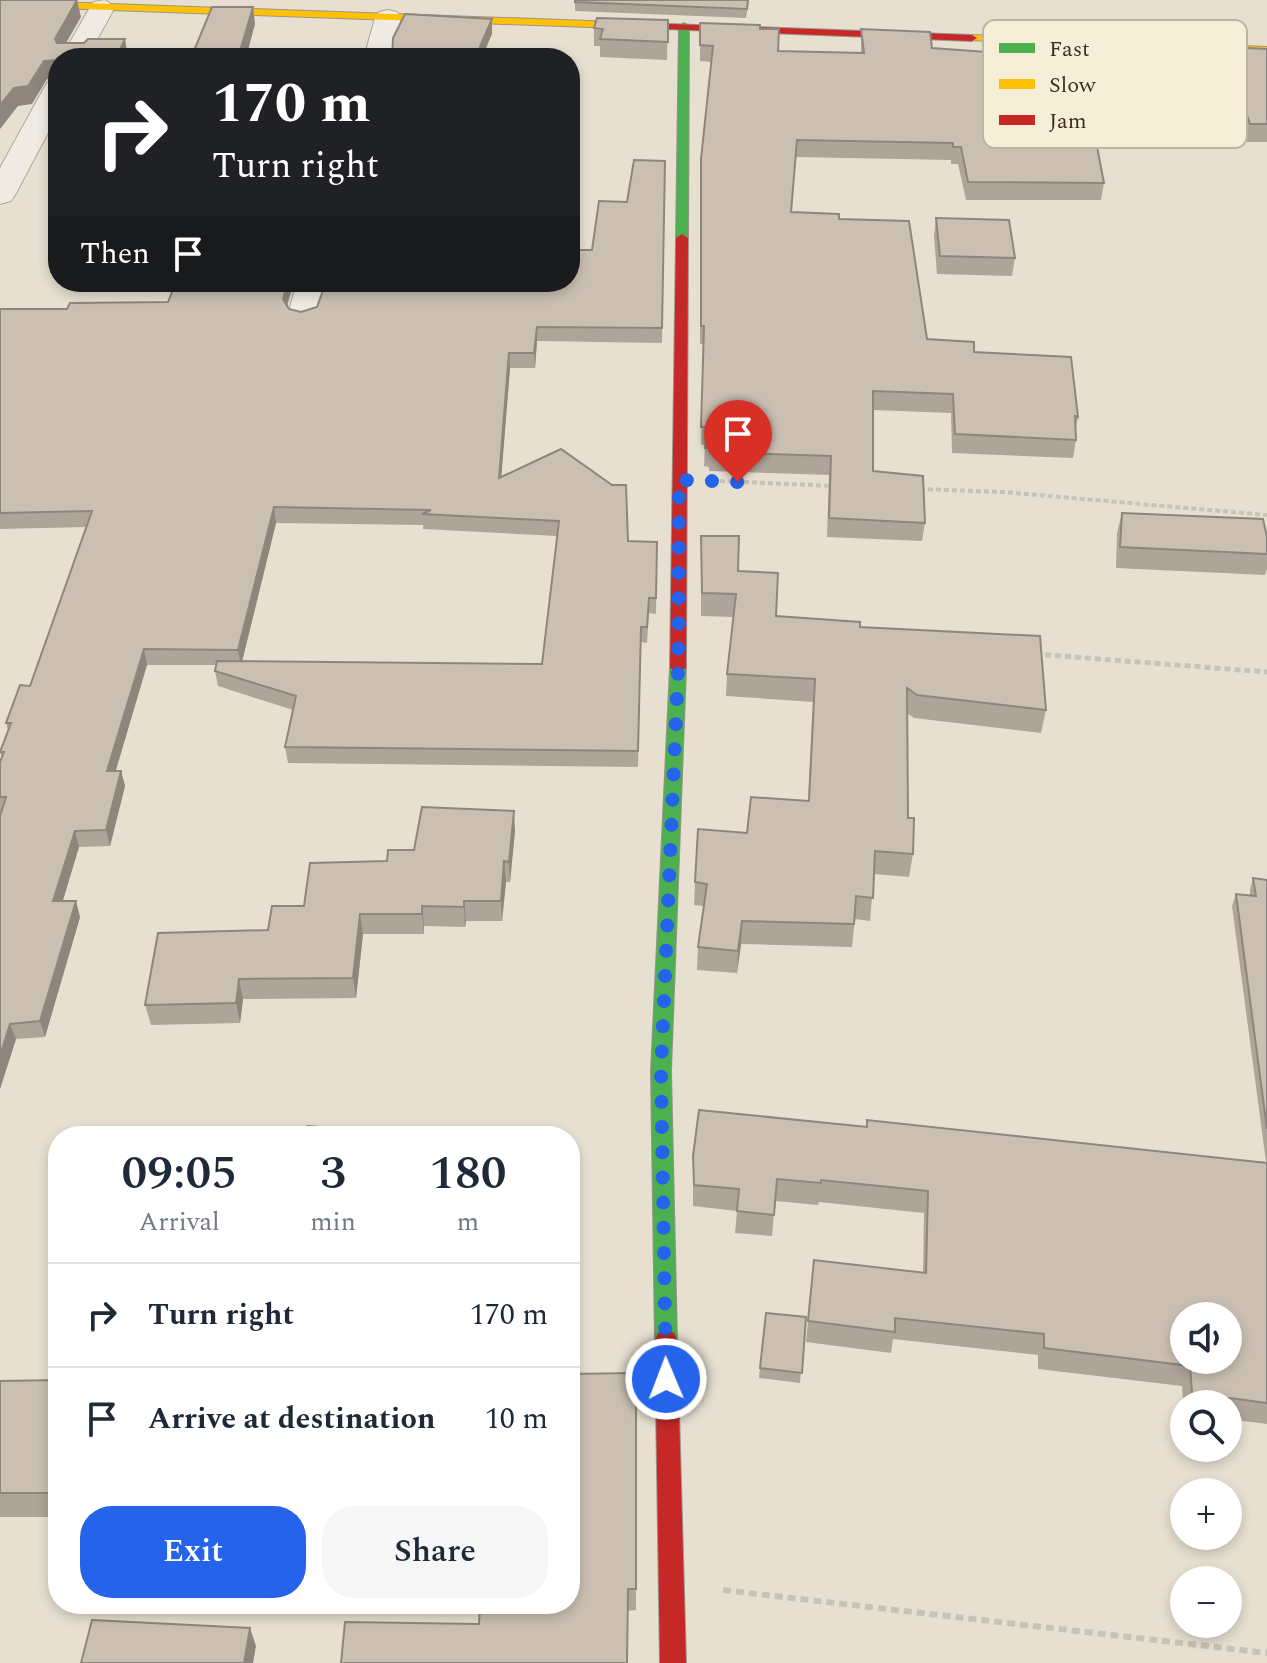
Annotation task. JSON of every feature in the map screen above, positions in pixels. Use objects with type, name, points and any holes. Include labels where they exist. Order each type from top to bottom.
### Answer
[{"type":"street","points":[[0,3],[983,38]]},
{"type":"street","points":[[79,48],[102,7]]},
{"type":"street","points":[[380,48],[388,18]]},
{"type":"street","points":[[673,1663],[661,1071],[678,670],[684,26]]},
{"type":"street","points":[[1247,49],[1267,50]]},
{"type":"street","points":[[0,195],[48,106]]},
{"type":"street","points":[[304,314],[310,292]]},
{"type":"path","points":[[679,480],[848,486]]},
{"type":"path","points":[[910,488],[1003,492],[1267,515]]},
{"type":"path","points":[[1020,652],[1267,672]]},
{"type":"path","points":[[671,1584],[1267,1653]]},
{"type":"building","points":[[0,0],[77,0],[55,39],[57,43],[125,39],[121,48],[48,48],[48,61],[44,61],[28,86],[14,88],[0,105]]},
{"type":"building","points":[[575,0],[748,0],[747,9]]},
{"type":"building","points":[[212,7],[253,7],[241,48],[195,48]]},
{"type":"building","points":[[405,14],[492,19],[479,48],[392,48],[393,38]]},
{"type":"building","points":[[597,18],[668,20],[668,42],[600,39],[603,29],[594,28]]},
{"type":"building","points":[[700,23],[760,25],[760,29],[779,29],[778,51],[864,53],[861,29],[930,32],[932,48],[983,52],[983,148],[1097,148],[1104,183],[968,182],[961,147],[953,147],[953,143],[797,140],[791,212],[839,214],[839,219],[909,221],[927,339],[974,342],[974,352],[1071,357],[1078,417],[1075,416],[1076,440],[955,434],[953,394],[873,391],[873,471],[923,476],[925,523],[829,518],[831,456],[710,452],[710,448],[705,448],[707,427],[701,427],[704,326],[701,326],[701,159],[713,46],[700,45]]},
{"type":"building","points":[[1247,48],[1267,49],[1267,124],[1250,124],[1247,115]]},
{"type":"building","points":[[634,160],[665,161],[662,328],[537,327],[534,353],[509,353],[499,478],[561,449],[612,485],[626,485],[628,541],[657,542],[656,598],[649,598],[647,627],[641,627],[638,751],[285,747],[296,696],[215,671],[217,661],[542,664],[559,521],[422,514],[431,510],[274,507],[238,650],[144,649],[107,771],[121,771],[106,830],[75,831],[53,901],[76,901],[40,1021],[10,1024],[0,1056],[0,816],[6,797],[0,797],[0,762],[4,752],[0,752],[11,723],[6,723],[20,685],[30,686],[92,511],[0,513],[0,309],[67,309],[70,303],[168,302],[172,292],[285,292],[283,299],[289,309],[301,312],[317,307],[322,292],[580,292],[580,250],[592,250],[599,201],[627,202]]},
{"type":"building","points":[[936,218],[1009,220],[1015,258],[940,256]]},
{"type":"building","points":[[1122,513],[1263,519],[1267,554],[1120,547]]},
{"type":"building","points":[[701,536],[739,536],[738,571],[778,573],[776,616],[860,622],[860,627],[1040,636],[1046,710],[917,695],[907,688],[908,818],[914,818],[913,854],[875,851],[873,898],[856,896],[854,924],[742,921],[738,951],[698,947],[707,884],[695,882],[698,829],[747,833],[751,797],[809,801],[815,679],[727,674],[736,594],[702,593]]},
{"type":"building","points":[[422,807],[514,811],[509,862],[504,861],[501,901],[464,901],[464,907],[422,906],[422,914],[360,914],[353,978],[239,979],[236,1003],[145,1005],[158,933],[268,930],[272,906],[304,906],[310,863],[387,861],[388,850],[414,850]]},
{"type":"building","points":[[1253,878],[1267,880],[1267,1129],[1236,894],[1256,896]]},
{"type":"building","points":[[699,1110],[867,1127],[867,1120],[1267,1163],[1267,1403],[1242,1400],[1242,1390],[1192,1390],[1191,1374],[1242,1374],[1242,1302],[1170,1302],[1170,1364],[1044,1348],[1044,1334],[895,1318],[895,1332],[808,1321],[814,1260],[926,1273],[928,1191],[821,1180],[821,1183],[777,1179],[774,1215],[737,1211],[739,1189],[694,1185],[693,1156]]},
{"type":"building","points":[[766,1313],[806,1317],[802,1373],[760,1368]]},
{"type":"building","points":[[636,1373],[636,1589],[628,1589],[627,1663],[341,1663],[345,1622],[479,1624],[480,1614],[580,1614],[580,1374]]},
{"type":"building","points":[[48,1380],[48,1493],[0,1493],[0,1381]]},
{"type":"building","points":[[92,1620],[250,1628],[244,1663],[81,1663]]},
{"type":"traffic: fast","points":[[682,238],[684,26]]},
{"type":"traffic: fast","points":[[666,1340],[661,1071],[678,668]]},
{"type":"traffic: slow","points":[[0,3],[617,25]]},
{"type":"traffic: slow","points":[[972,38],[983,38]]},
{"type":"traffic: slow","points":[[1247,49],[1267,50]]},
{"type":"traffic: jam","points":[[617,25],[972,38]]},
{"type":"traffic: jam","points":[[678,668],[682,238]]},
{"type":"traffic: jam","points":[[666,1340],[673,1663]]},
{"type":"route","points":[[666,1379],[661,1071],[678,670],[679,480],[738,482]]}]
